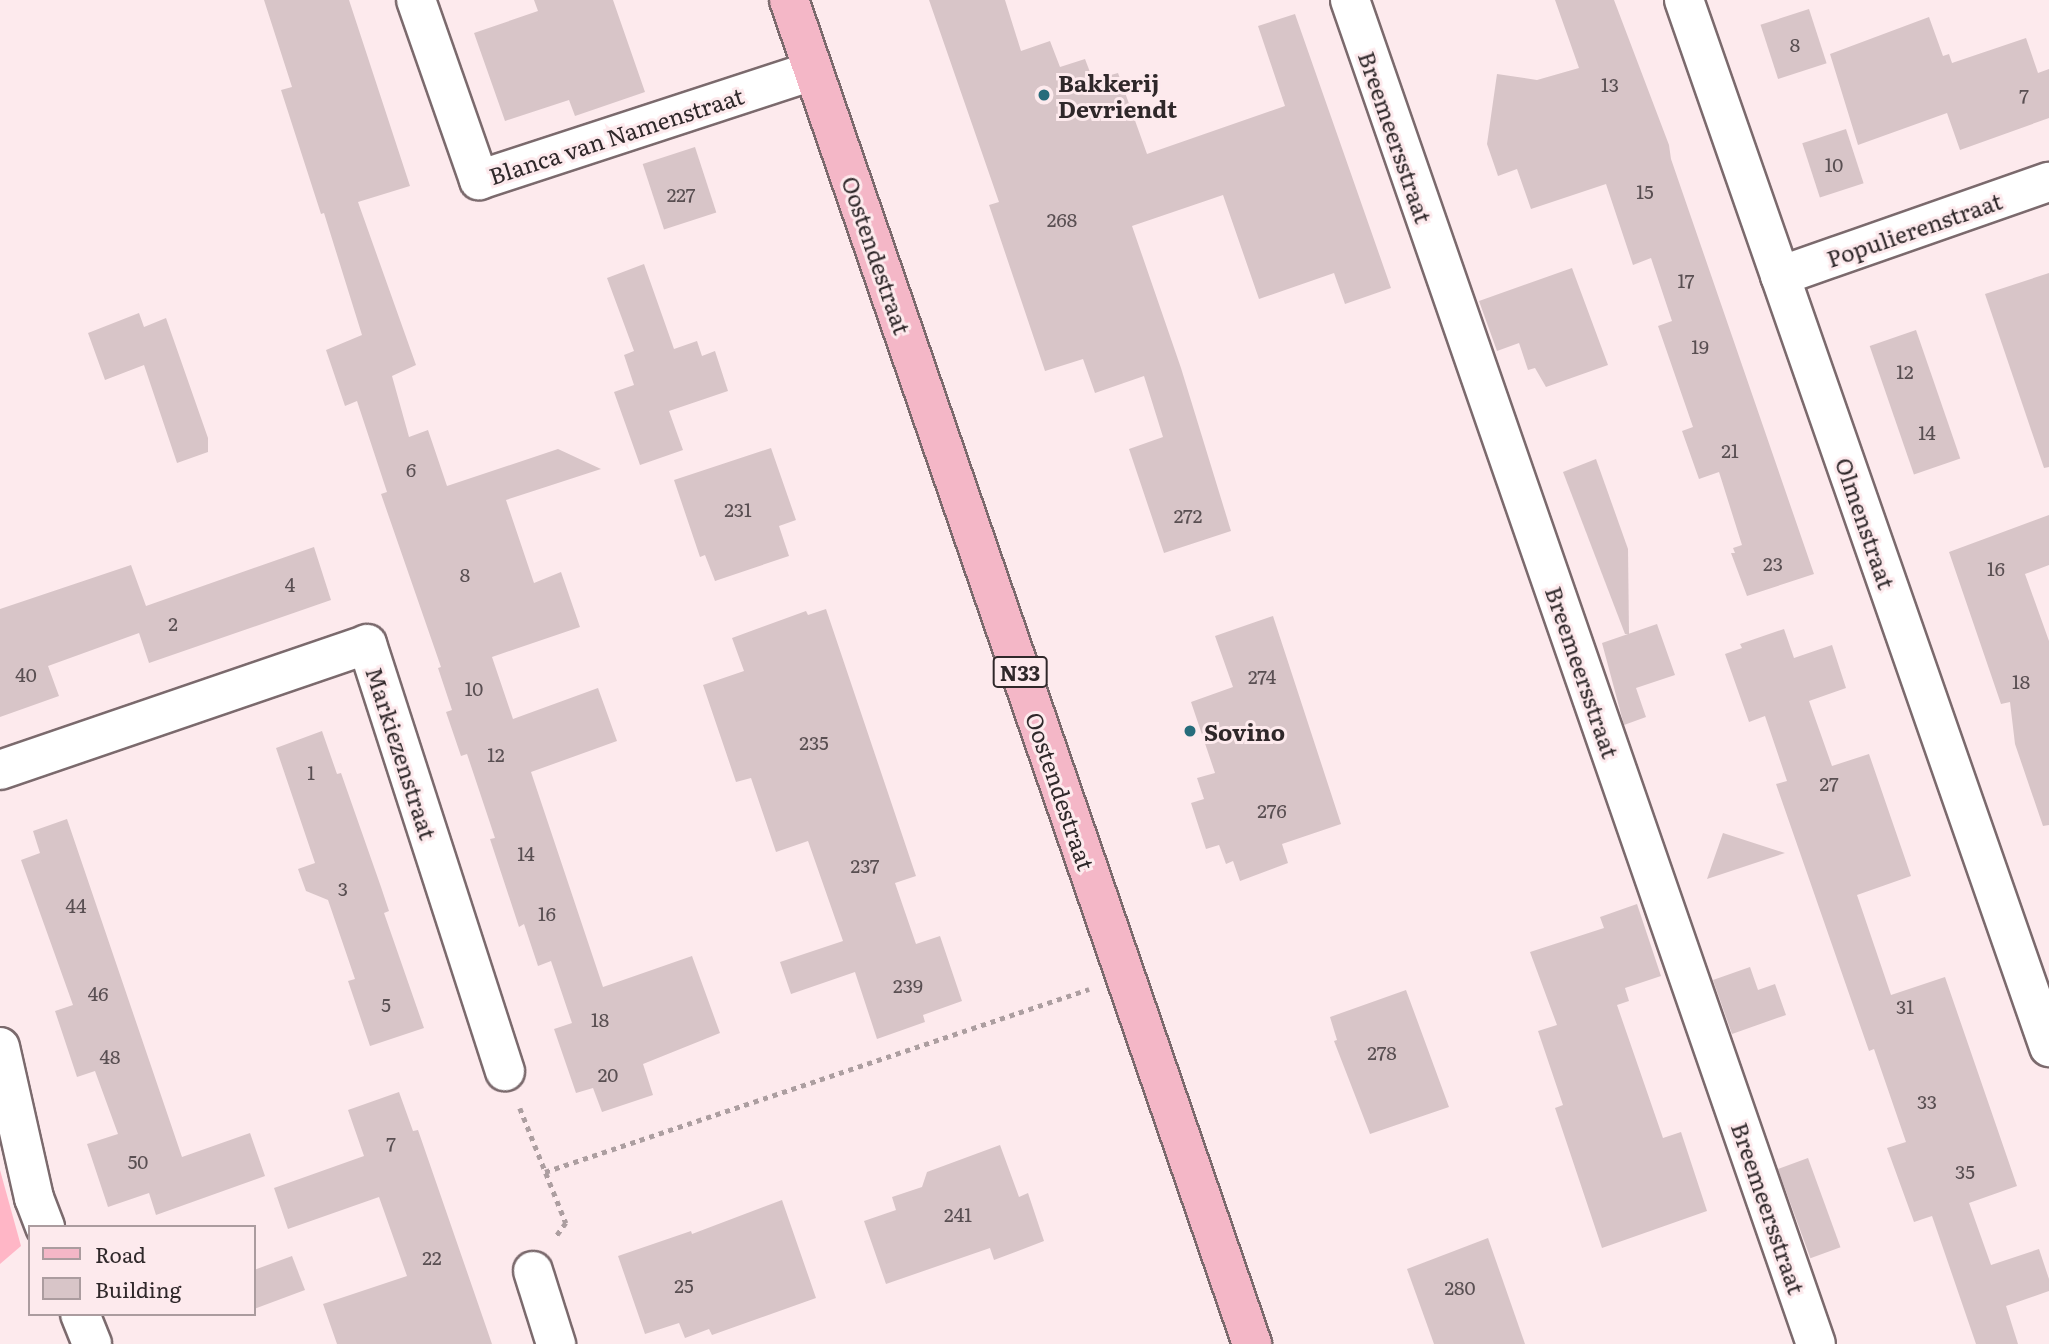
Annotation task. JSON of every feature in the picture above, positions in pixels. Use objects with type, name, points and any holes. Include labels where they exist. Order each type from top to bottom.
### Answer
[{"type":"main road","name":"Oostendestraat","points":[[789,0],[1252,1344]]},
{"type":"street","name":"Blanca van Namenstraat","points":[[416,0],[479,180],[813,71]]},
{"type":"street","name":"Breemeersstraat","points":[[1350,0],[1816,1344]]},
{"type":"street","name":"Olmenstraat","points":[[1684,0],[2049,1047]]},
{"type":"street","name":"Populierenstraat","points":[[1780,276],[2049,182]]},
{"type":"street","name":"Markiezenstraat","points":[[0,770],[367,644],[505,1071]]},
{"type":"street","points":[[0,1047],[34,1199],[44,1225]]},
{"type":"street","points":[[533,1271],[556,1344]]},
{"type":"street","points":[[81,1316],[92,1344]]},
{"type":"path","points":[[545,1171],[1125,977]]},
{"type":"path","points":[[505,1071],[566,1223],[533,1271]]},
{"type":"shaded area","points":[[0,1170],[21,1246],[0,1264]]},
{"type":"building","points":[[264,0],[349,0],[410,186],[358,202],[416,365],[392,376],[409,437],[428,430],[447,486],[558,449],[601,469],[506,500],[534,583],[561,572],[580,627],[492,657],[513,719],[598,688],[617,741],[531,772],[603,987],[692,956],[720,1033],[643,1064],[653,1095],[602,1112],[593,1088],[576,1093],[554,1029],[572,1023],[551,961],[538,966],[524,924],[519,927],[490,839],[495,838],[467,754],[461,756],[446,712],[452,710],[438,668],[441,667],[381,494],[387,492],[357,401],[345,406],[326,350],[362,335],[324,213],[321,214],[281,90],[292,87]]},
{"type":"building","points":[[534,0],[613,0],[645,92],[575,116],[569,100],[505,121],[474,33],[538,11]]},
{"type":"building","points":[[929,0],[1005,0],[1021,51],[1050,41],[1060,67],[1085,59],[1093,80],[1118,73],[1147,154],[1285,106],[1258,26],[1295,14],[1391,288],[1345,304],[1334,273],[1259,299],[1223,195],[1132,226],[1181,368],[1231,531],[1164,553],[1129,449],[1163,437],[1144,376],[1095,393],[1083,359],[1045,371],[989,205],[999,202]]},
{"type":"building","points":[[1555,0],[1614,0],[1669,145],[1671,159],[1814,574],[1747,596],[1731,553],[1735,553],[1733,548],[1742,545],[1719,472],[1699,479],[1682,431],[1693,427],[1658,326],[1672,321],[1651,258],[1633,265],[1606,184],[1531,209],[1517,169],[1498,176],[1487,144],[1497,74],[1537,80],[1579,68]]},
{"type":"building","points":[[1809,9],[1827,63],[1778,79],[1760,25]]},
{"type":"building","points":[[1929,17],[1943,56],[1949,54],[1952,63],[2026,38],[2038,73],[2049,69],[2049,118],[1960,150],[1947,113],[1858,145],[1830,54]]},
{"type":"building","points":[[1846,129],[1864,183],[1820,197],[1802,143]]},
{"type":"building","points":[[695,147],[716,213],[664,230],[643,164]]},
{"type":"building","points":[[644,264],[674,349],[697,341],[702,356],[715,351],[728,391],[669,411],[683,450],[640,465],[614,392],[634,385],[624,355],[634,351],[607,278]]},
{"type":"building","points":[[1572,268],[1608,365],[1546,387],[1535,368],[1528,370],[1519,343],[1497,351],[1479,301]]},
{"type":"building","points":[[2049,273],[2049,467],[2044,468],[1985,294]]},
{"type":"building","points":[[139,313],[144,327],[166,318],[208,438],[208,452],[177,463],[144,365],[105,380],[88,333]]},
{"type":"building","points":[[1916,330],[1960,459],[1914,475],[1870,346]]},
{"type":"building","points":[[771,448],[796,520],[779,526],[789,556],[715,581],[705,555],[700,557],[674,480]]},
{"type":"building","points":[[1596,459],[1628,549],[1629,634],[1625,634],[1563,472]]},
{"type":"building","points":[[2049,515],[2049,565],[2025,574],[2049,641],[2049,825],[2043,826],[2015,744],[2010,702],[2001,704],[1949,552]]},
{"type":"building","points":[[314,547],[331,600],[149,663],[139,633],[48,666],[59,696],[0,717],[0,609],[131,565],[146,606]]},
{"type":"building","points":[[826,609],[916,876],[895,883],[916,944],[940,936],[962,1001],[923,1015],[925,1022],[877,1039],[855,972],[791,994],[780,962],[843,941],[808,841],[776,852],[751,778],[736,782],[703,685],[744,671],[732,638],[806,611],[808,615]]},
{"type":"building","points":[[1273,616],[1341,824],[1282,844],[1288,863],[1240,881],[1233,861],[1226,864],[1219,845],[1206,849],[1191,803],[1204,799],[1197,778],[1215,773],[1191,702],[1233,687],[1215,636]]},
{"type":"building","points":[[1657,624],[1675,675],[1636,688],[1646,717],[1624,725],[1602,643]]},
{"type":"building","points":[[1784,629],[1794,658],[1832,645],[1846,688],[1809,701],[1832,766],[1869,754],[1911,876],[1857,895],[1891,995],[1945,977],[2017,1186],[1969,1203],[1991,1265],[2039,1249],[2049,1279],[2049,1291],[2006,1306],[2018,1344],[1976,1344],[1932,1216],[1914,1222],[1887,1148],[1906,1142],[1874,1049],[1869,1051],[1776,784],[1787,781],[1765,716],[1749,722],[1725,654],[1742,648],[1740,644]]},
{"type":"building","points":[[322,731],[337,774],[341,773],[381,887],[389,911],[384,913],[424,1028],[370,1046],[348,981],[355,979],[328,900],[306,891],[298,869],[315,863],[276,748]]},
{"type":"building","points":[[67,819],[182,1157],[250,1133],[265,1176],[156,1215],[149,1193],[108,1207],[87,1144],[118,1134],[95,1071],[77,1077],[55,1011],[73,1005],[21,860],[40,853],[33,831]]},
{"type":"building","points":[[1723,833],[1785,853],[1707,879]]},
{"type":"building","points":[[1637,904],[1661,976],[1625,988],[1629,1001],[1617,1005],[1663,1138],[1681,1132],[1707,1211],[1602,1248],[1555,1108],[1563,1105],[1538,1031],[1557,1025],[1530,952],[1604,928],[1600,917]]},
{"type":"building","points":[[1750,967],[1758,990],[1775,984],[1786,1015],[1732,1034],[1713,980]]},
{"type":"building","points":[[1406,990],[1449,1107],[1370,1134],[1334,1041],[1337,1040],[1330,1017]]},
{"type":"building","points":[[399,1092],[413,1131],[418,1130],[492,1344],[337,1344],[323,1304],[407,1276],[379,1197],[288,1229],[274,1188],[364,1156],[348,1110]]},
{"type":"building","points":[[1000,1145],[1019,1197],[1028,1193],[1044,1241],[994,1260],[990,1248],[886,1284],[864,1221],[896,1210],[892,1197],[922,1187],[927,1172]]},
{"type":"building","points":[[1808,1158],[1840,1247],[1810,1258],[1778,1169]]},
{"type":"building","points":[[782,1200],[816,1298],[712,1335],[709,1329],[685,1338],[679,1323],[645,1334],[618,1256],[691,1231],[692,1234]]},
{"type":"building","points":[[1488,1238],[1525,1344],[1434,1344],[1407,1269]]},
{"type":"building","points":[[292,1256],[305,1290],[256,1308],[256,1269]]},
{"type":"place","name":"Bakkerij Devriendt","points":[[1044,95]]},
{"type":"place","name":"Sovino","points":[[1190,731]]}]
